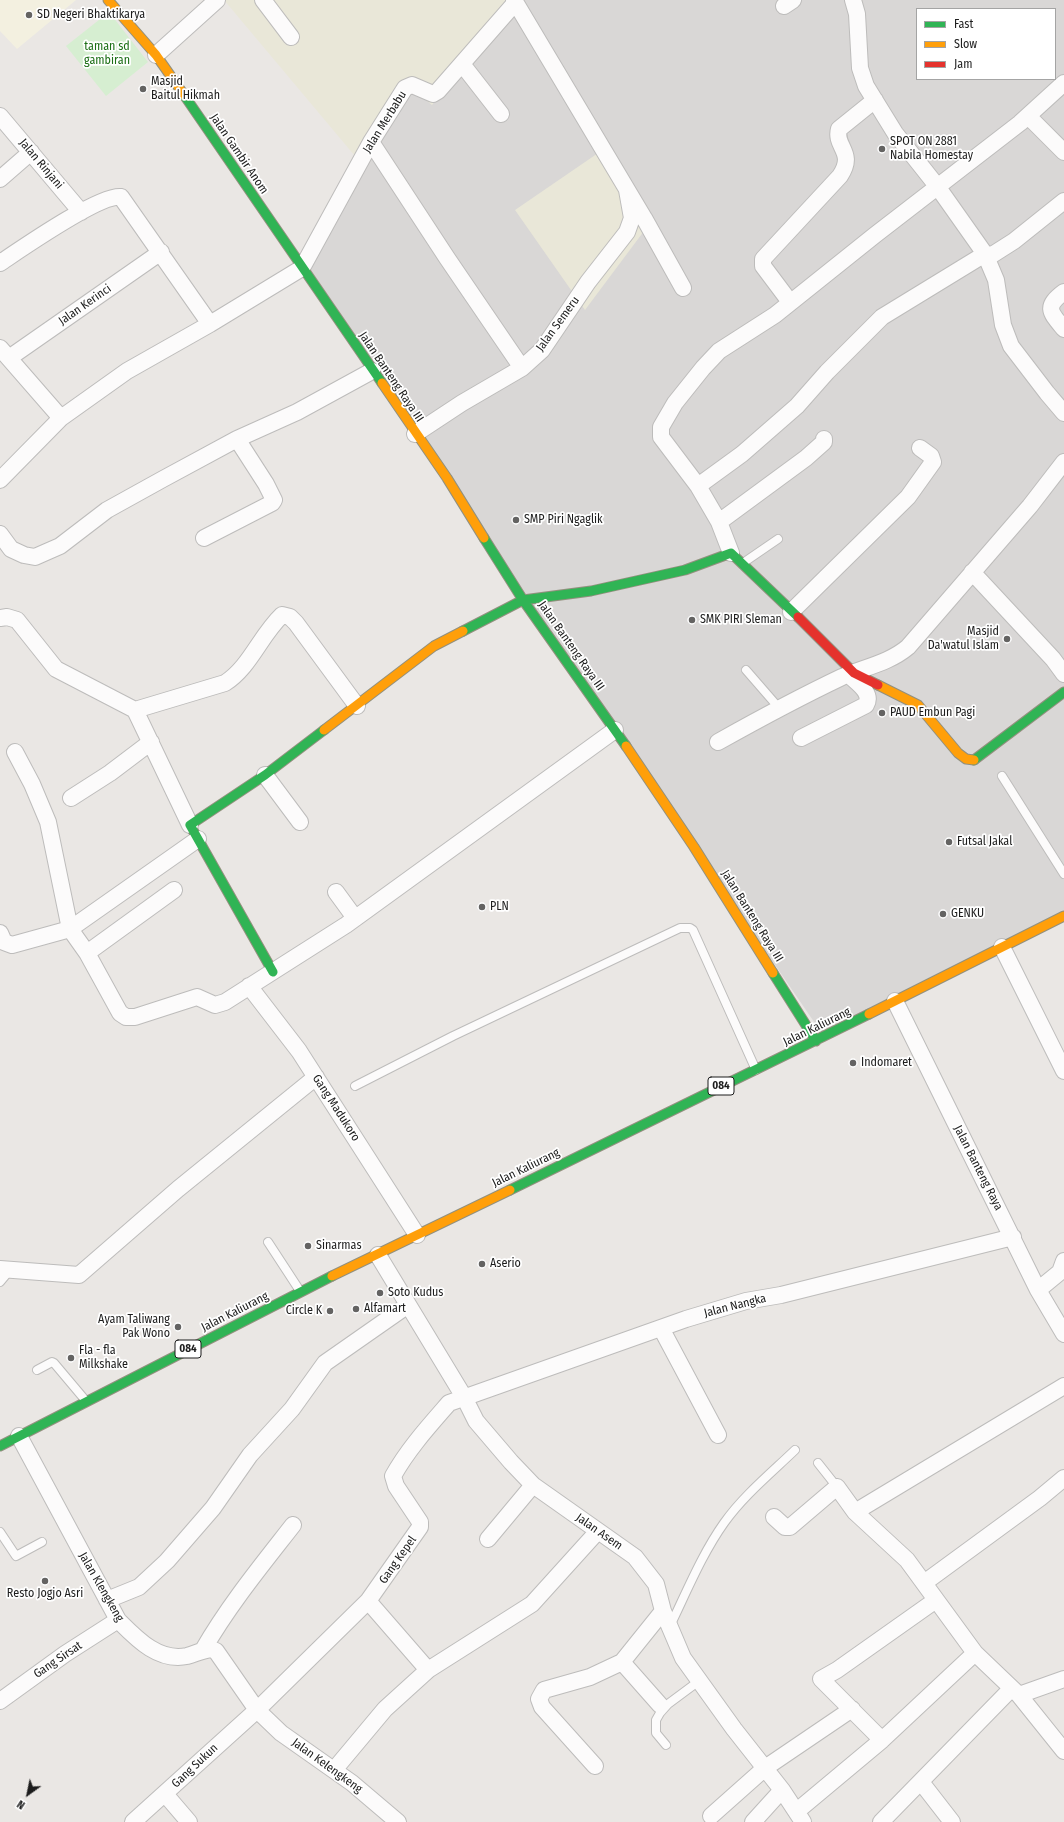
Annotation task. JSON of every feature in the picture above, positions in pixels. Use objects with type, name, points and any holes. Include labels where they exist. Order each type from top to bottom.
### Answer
[{"type":"street","name":"Jalan Gambir Anom","points":[[108,0],[156,55],[302,268]]},
{"type":"street","points":[[156,55],[216,0]]},
{"type":"street","points":[[263,0],[291,37]]},
{"type":"street","points":[[853,0],[857,14],[860,68],[866,86],[895,133],[937,186],[985,254],[996,280],[1003,325],[1011,346],[1064,413]]},
{"type":"street","name":"Jalan Merbabu","points":[[302,268],[372,142],[405,88],[408,86],[414,86],[430,93],[436,93],[514,2]]},
{"type":"street","name":"Jalan Semeru","points":[[514,2],[644,218],[683,288]]},
{"type":"street","points":[[462,64],[501,114]]},
{"type":"street","points":[[801,738],[866,705],[868,696],[851,674],[769,588],[737,558],[719,522],[698,486],[661,437],[661,427],[689,386],[719,351],[775,315],[937,186],[1028,116],[1064,83]]},
{"type":"street","points":[[790,302],[763,266],[763,259],[840,176],[846,166],[847,158],[838,134],[839,129],[875,100]]},
{"type":"street","name":"Jalan Rinjani","points":[[0,116],[81,212]]},
{"type":"street","points":[[1028,116],[1064,152]]},
{"type":"street","points":[[372,142],[447,258],[522,368]]},
{"type":"street","points":[[0,179],[31,152]]},
{"type":"street","name":"Jalan Semeru","points":[[419,440],[462,403],[522,368],[542,350],[588,282],[628,232],[632,218],[627,190]]},
{"type":"street","points":[[0,264],[42,235],[81,212],[114,196],[121,197],[210,324]]},
{"type":"street","points":[[698,486],[742,454],[797,406],[827,372],[882,317],[985,254],[992,255],[1014,241],[1064,201]]},
{"type":"street","name":"Jalan Kerinci","points":[[4,353],[161,252]]},
{"type":"street","points":[[0,480],[61,418],[127,371],[210,324],[302,268]]},
{"type":"street","name":"Jalan Banteng Raya III","points":[[302,268],[419,440],[447,478],[523,600],[615,730],[694,847],[816,1041]]},
{"type":"street","points":[[1064,292],[1053,300],[1051,308],[1053,316],[1064,329]]},
{"type":"street","points":[[4,353],[61,418]]},
{"type":"street","points":[[0,534],[11,549],[24,555],[35,557],[60,546],[108,510],[237,439],[297,412],[372,371]]},
{"type":"street","points":[[204,538],[272,503],[274,500],[266,484],[237,439]]},
{"type":"street","points":[[719,522],[806,458],[824,442],[824,439]]},
{"type":"street","points":[[791,612],[908,497],[933,462],[931,456],[920,448]]},
{"type":"street","points":[[718,742],[779,708],[851,674],[898,656],[908,647],[1030,506],[1064,462]]},
{"type":"street","points":[[0,933],[4,942],[12,945],[70,929],[194,832],[265,774],[357,706],[434,646],[523,600],[606,588],[737,558]]},
{"type":"street","points":[[972,572],[1053,659],[1064,674]]},
{"type":"street","points":[[135,710],[225,684],[235,677],[273,624],[282,615],[290,617],[296,623],[357,706]]},
{"type":"street","points":[[0,618],[7,617],[17,620],[56,669],[135,710],[194,832],[274,972]]},
{"type":"street","points":[[851,674],[918,706],[924,711],[951,745],[964,759],[969,761],[973,761],[1064,692]]},
{"type":"street","points":[[15,752],[32,784],[48,822],[70,929],[87,953],[120,1013],[126,1017],[135,1017],[197,997],[215,1005],[225,1002],[315,946],[615,730]]},
{"type":"street","points":[[71,798],[110,773],[151,742]]},
{"type":"street","points":[[265,774],[300,822]]},
{"type":"street","points":[[87,953],[174,890]]},
{"type":"street","points":[[336,892],[355,918]]},
{"type":"street","name":"Jalan Kaliurang","points":[[0,1446],[300,1292],[816,1041],[1064,916]]},
{"type":"street","points":[[1002,947],[1064,1071]]},
{"type":"street","name":"Gang Madukoro","points":[[250,986],[299,1051],[417,1235]]},
{"type":"street","name":"Jalan Banteng Raya","points":[[895,1001],[1038,1290],[1063,1332]]},
{"type":"street","points":[[3,1274],[79,1275],[178,1189],[316,1077]]},
{"type":"street","name":"Jalan Nangka","points":[[464,1397],[686,1319],[746,1302],[781,1295],[1013,1237]]},
{"type":"street","name":"Jalan Asem","points":[[378,1255],[464,1397],[476,1421],[533,1485],[635,1557],[656,1584],[662,1606],[683,1658],[734,1729],[782,1790],[800,1816]]},
{"type":"street","points":[[1038,1290],[1060,1272],[1064,1261]]},
{"type":"street","points":[[107,1600],[139,1587],[167,1561],[213,1508],[250,1455],[292,1409],[325,1363],[408,1305]]},
{"type":"street","points":[[661,1328],[718,1435]]},
{"type":"street","points":[[855,1512],[1064,1386]]},
{"type":"street","name":"Gang Kepel","points":[[257,1710],[368,1601],[420,1527],[420,1522],[396,1486],[393,1476],[426,1429],[449,1403],[464,1397]]},
{"type":"street","name":"Jalan Klengkeng","points":[[19,1436],[118,1620],[139,1641],[158,1652],[173,1656],[186,1656],[203,1650]]},
{"type":"street","points":[[924,1583],[1040,1498],[1064,1478]]},
{"type":"street","points":[[488,1539],[533,1485]]},
{"type":"street","points":[[774,1517],[785,1527],[790,1527],[837,1487],[855,1512],[907,1560],[975,1654],[1015,1692],[1064,1751]]},
{"type":"street","points":[[203,1650],[217,1625],[293,1525]]},
{"type":"street","points":[[334,1770],[385,1709],[428,1670],[532,1604],[598,1531]]},
{"type":"street","points":[[882,1740],[821,1679],[837,1670],[936,1600]]},
{"type":"street","points":[[368,1601],[428,1670]]},
{"type":"street","points":[[595,1766],[542,1707],[539,1699],[544,1690],[590,1677],[622,1662],[662,1606]]},
{"type":"street","name":"Gang Sirsat","points":[[0,1701],[65,1654],[118,1620]]},
{"type":"street","points":[[203,1650],[211,1649],[216,1651],[257,1710]]},
{"type":"street","points":[[800,1816],[975,1654]]},
{"type":"street","points":[[622,1662],[660,1705]]},
{"type":"street","points":[[881,1822],[1015,1692],[1064,1679]]},
{"type":"street","points":[[711,1816],[765,1768],[852,1709]]},
{"type":"street","name":"Jalan Kelengkeng","points":[[257,1710],[281,1733],[334,1770],[381,1806],[398,1822]]},
{"type":"street","name":"Gang Sukun","points":[[133,1822],[257,1710]]},
{"type":"street","points":[[921,1782],[952,1822]]},
{"type":"street","points":[[753,1822],[782,1790]]},
{"type":"street","points":[[165,1794],[189,1822]]},
{"type":"lane","points":[[737,558],[778,539]]},
{"type":"lane","points":[[746,670],[779,708]]},
{"type":"lane","points":[[1002,776],[1064,874]]},
{"type":"lane","points":[[355,1086],[453,1036],[680,928],[690,928],[694,930],[756,1070]]},
{"type":"lane","points":[[268,1242],[300,1292]]},
{"type":"lane","points":[[37,1370],[52,1362],[54,1363],[86,1402]]},
{"type":"lane","points":[[670,1626],[712,1541],[725,1521],[746,1497],[794,1450]]},
{"type":"lane","points":[[818,1463],[837,1487]]},
{"type":"lane","points":[[0,1532],[16,1556],[42,1542]]},
{"type":"lane","points":[[666,1745],[656,1733],[656,1720],[668,1704],[700,1681]]},
{"type":"shaded area","name":"SD Negeri Bhaktikarya","points":[[0,0],[76,0],[17,49],[0,31]]},
{"type":"shaded area","points":[[224,0],[513,0],[515,3],[432,105],[411,88],[365,168]]},
{"type":"shaded area","points":[[498,0],[1064,0],[1064,911],[821,1032],[298,269],[411,88],[432,104]]},
{"type":"shaded area","points":[[604,149],[650,223],[585,310],[515,210]]},
{"type":"green space","name":"taman sd gambiran","points":[[109,12],[148,62],[106,96],[66,46]]},
{"type":"traffic: fast","points":[[184,95],[382,383]]},
{"type":"traffic: fast","points":[[484,538],[523,600],[626,746]]},
{"type":"traffic: fast","points":[[463,631],[523,600],[591,591],[685,570],[731,553],[798,617]]},
{"type":"traffic: fast","points":[[974,760],[1064,692]]},
{"type":"traffic: fast","points":[[273,972],[190,825],[265,775],[324,730]]},
{"type":"traffic: fast","points":[[773,973],[816,1041]]},
{"type":"traffic: fast","points":[[510,1190],[869,1014]]},
{"type":"traffic: fast","points":[[0,1446],[332,1276]]},
{"type":"traffic: slow","points":[[108,0],[156,55],[184,95]]},
{"type":"traffic: slow","points":[[382,383],[447,478],[484,538]]},
{"type":"traffic: slow","points":[[324,730],[434,646],[463,631]]},
{"type":"traffic: slow","points":[[878,685],[918,705],[958,753],[966,759],[974,760]]},
{"type":"traffic: slow","points":[[626,746],[694,847],[773,973]]},
{"type":"traffic: slow","points":[[869,1014],[1064,916]]},
{"type":"traffic: slow","points":[[332,1276],[510,1190]]},
{"type":"traffic: jam","points":[[798,617],[854,673],[878,685]]},
{"type":"place","name":"SD Negeri Bhaktikarya","points":[[29,15]]},
{"type":"place","name":"Masjid Baitul Hikmah","points":[[143,89]]},
{"type":"place","name":"SPOT ON 2881 Nabila Homestay","points":[[882,149]]},
{"type":"place","name":"SMP Piri Ngaglik","points":[[516,520]]},
{"type":"place","name":"SMK PIRI Sleman","points":[[692,620]]},
{"type":"place","name":"Masjid Da'watul Islam","points":[[1007,639]]},
{"type":"place","name":"PAUD Embun Pagi","points":[[882,713]]},
{"type":"place","name":"Futsal Jakal","points":[[949,842]]},
{"type":"place","name":"PLN","points":[[482,907]]},
{"type":"place","name":"GENKU","points":[[943,914]]},
{"type":"place","name":"Indomaret","points":[[853,1063]]},
{"type":"place","name":"Sinarmas","points":[[308,1246]]},
{"type":"place","name":"Aserio","points":[[482,1264]]},
{"type":"place","name":"Soto Kudus","points":[[380,1293]]},
{"type":"place","name":"Alfamart","points":[[356,1309]]},
{"type":"place","name":"Circle K","points":[[330,1311]]},
{"type":"place","name":"Ayam Taliwang Pak Wono","points":[[178,1327]]},
{"type":"place","name":"Fla - fla Milkshake","points":[[71,1358]]},
{"type":"place","name":"Resto Jogjo Asri","points":[[45,1581]]}]
